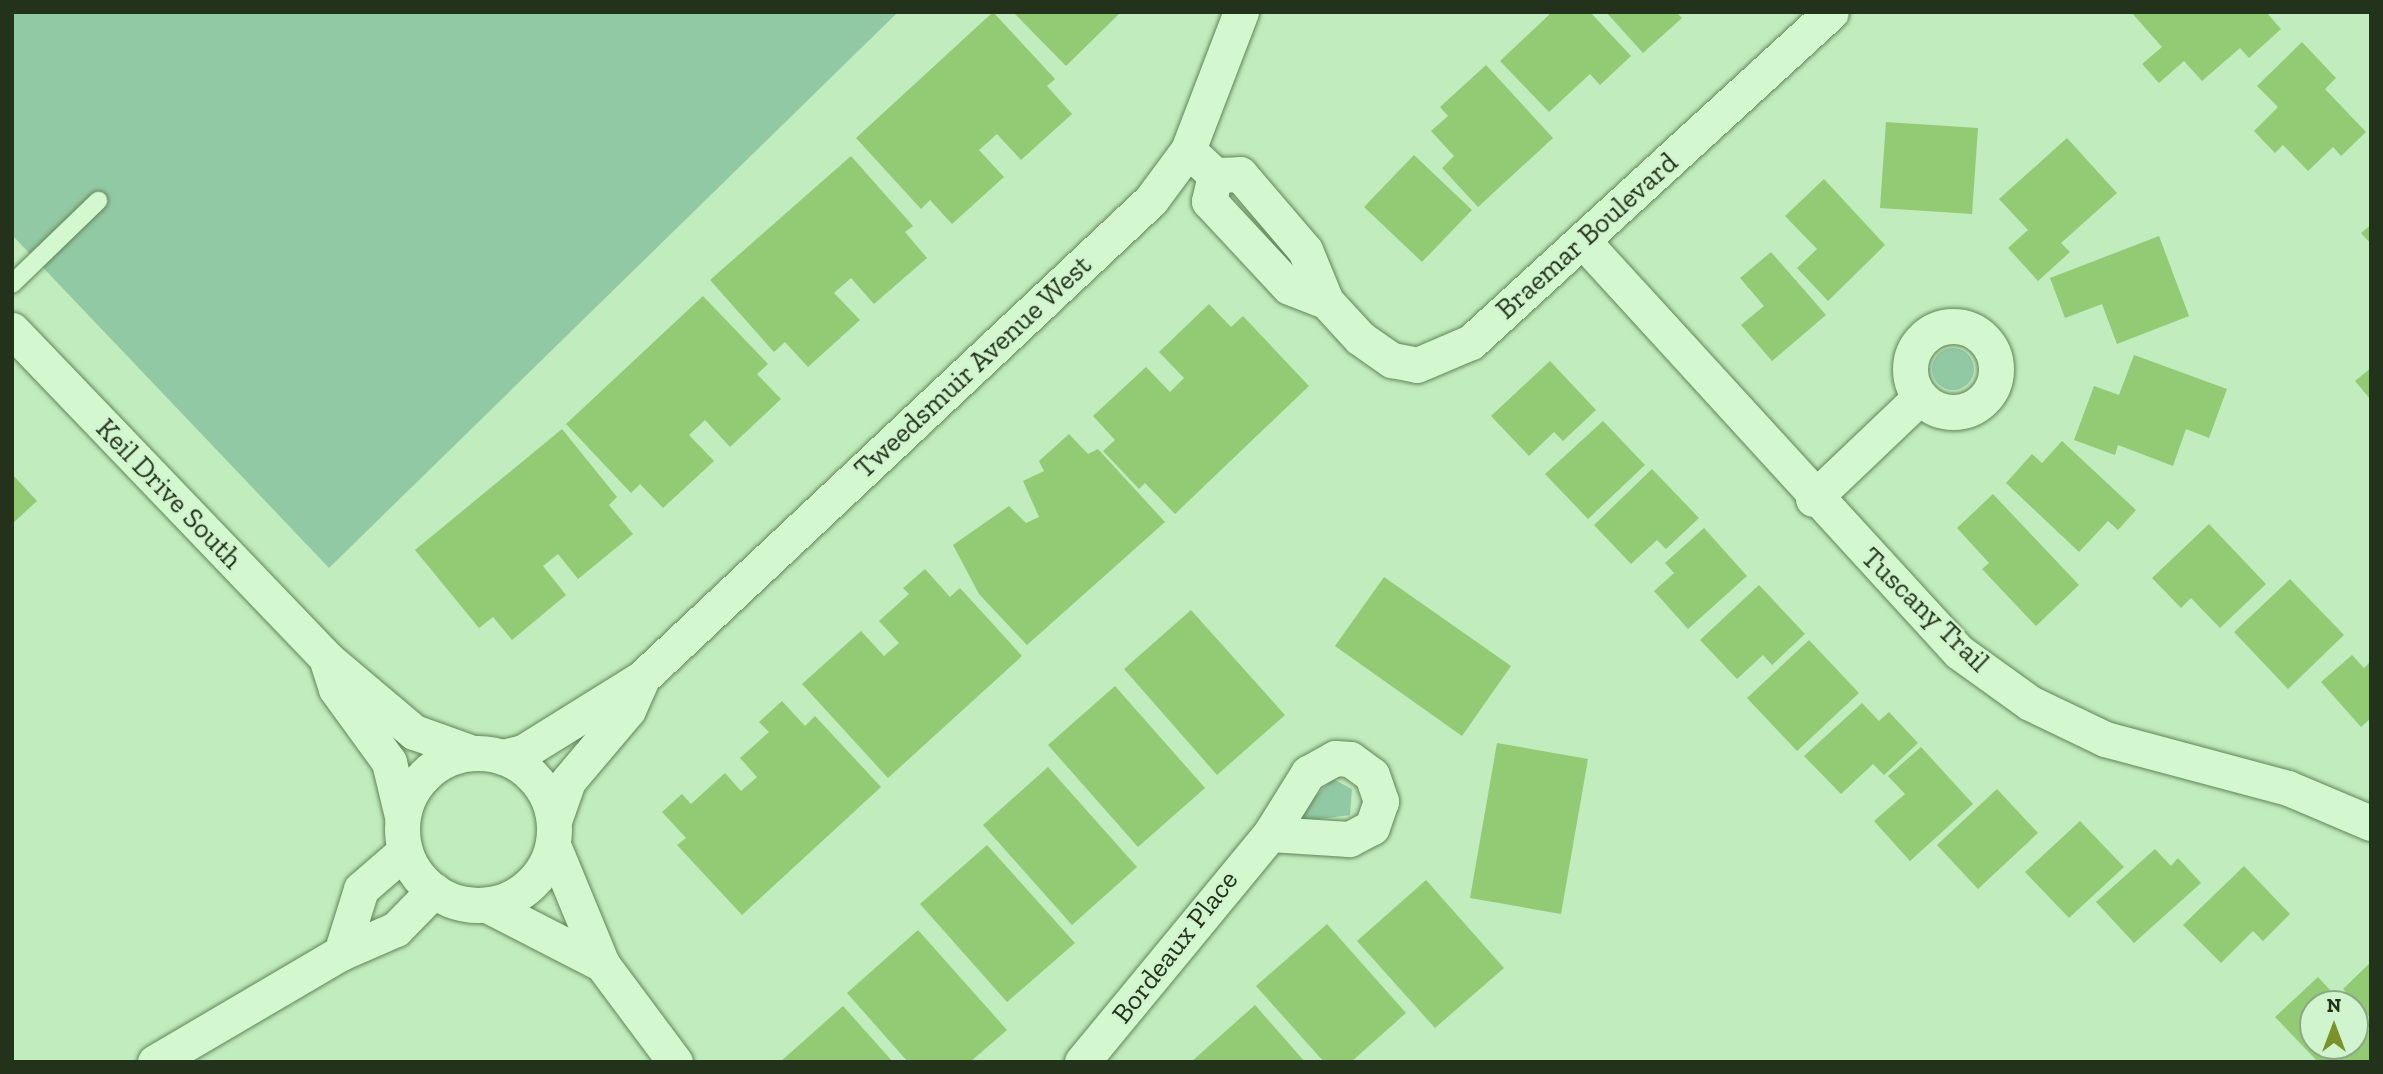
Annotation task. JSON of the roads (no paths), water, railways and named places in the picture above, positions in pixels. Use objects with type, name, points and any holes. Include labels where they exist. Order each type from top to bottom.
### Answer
[{"type":"street","name":"Tweedsmuir Avenue West","points":[[486,754],[523,752],[642,678],[1151,200],[1188,150],[1241,12]]},
{"type":"street","name":"Braemar Boulevard","points":[[1188,150],[1215,175],[1209,201],[1289,287],[1326,301],[1373,349],[1417,365],[1471,342],[1831,12]]},
{"type":"street","name":"Tuscany Trail","points":[[1583,241],[1813,499],[1959,652],[2030,703],[2105,739],[2288,788],[2371,823]]},
{"type":"street","name":"Keil Drive South","points":[[12,330],[326,657],[414,732],[486,754]]},
{"type":"street","points":[[1813,499],[1920,397]]},
{"type":"street","name":"Keil Drive South","points":[[326,657],[336,689],[389,762],[402,816]]},
{"type":"street","name":"Tweedsmuir Avenue West","points":[[554,833],[568,781],[628,710],[642,678]]},
{"type":"street","points":[[602,964],[487,905],[463,904],[434,890],[405,851],[402,816],[425,773],[486,754],[540,786],[554,833],[602,964],[675,1062]]},
{"type":"street","points":[[487,905],[530,885],[554,833]]},
{"type":"street","name":"Bordeaux Place","points":[[1082,1062],[1270,834]]},
{"type":"street","points":[[341,953],[361,889],[405,851]]},
{"type":"street","points":[[155,1062],[341,953],[396,929],[434,890]]},
{"type":"lane","points":[[12,284],[98,201]]}]
